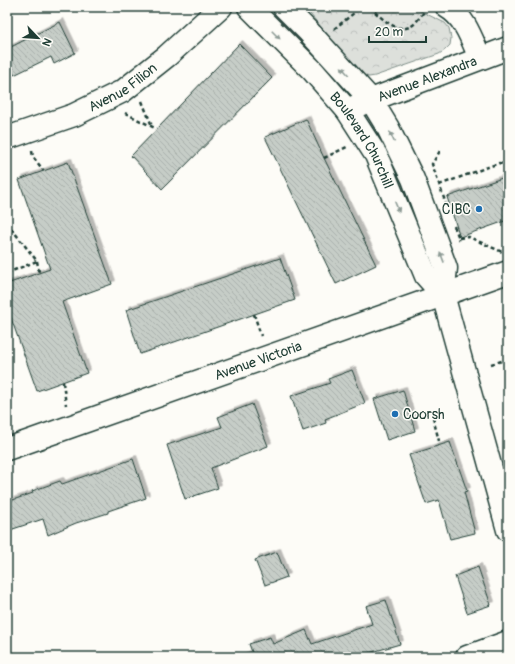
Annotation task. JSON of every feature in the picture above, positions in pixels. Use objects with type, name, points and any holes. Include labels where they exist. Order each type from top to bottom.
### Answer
[{"type":"street","name":"Avenue Filion","points":[[7,138],[74,115],[123,91],[167,56],[221,7]]},
{"type":"street","name":"Boulevard Churchill","points":[[249,7],[347,110],[376,155],[426,276],[443,295]]},
{"type":"street","name":"Boulevard Churchill","points":[[284,7],[371,100],[388,128],[413,180],[446,268],[443,295],[508,530]]},
{"type":"street","points":[[447,7],[464,22],[480,58]]},
{"type":"street","name":"Avenue Alexandra","points":[[347,110],[508,48]]},
{"type":"street","name":"Avenue Victoria","points":[[7,449],[443,295],[505,262]]},
{"type":"street","points":[[467,657],[508,642]]},
{"type":"path","points":[[333,30],[354,13],[356,7]]},
{"type":"path","points":[[370,7],[384,21],[394,26],[405,28],[412,26],[425,11]]},
{"type":"path","points":[[142,99],[152,127]]},
{"type":"path","points":[[124,112],[157,129]]},
{"type":"path","points":[[324,158],[351,145]]},
{"type":"path","points":[[30,148],[33,157],[44,171]]},
{"type":"path","points":[[439,185],[499,162],[508,165]]},
{"type":"path","points":[[7,224],[37,262],[39,272]]},
{"type":"path","points":[[459,238],[469,236],[505,262]]},
{"type":"path","points":[[7,273],[37,262]]},
{"type":"path","points":[[254,314],[261,336]]},
{"type":"path","points":[[491,364],[505,360]]},
{"type":"path","points":[[63,382],[66,405]]},
{"type":"path","points":[[433,418],[439,441]]},
{"type":"green space","points":[[304,7],[412,7],[445,23],[449,28],[451,38],[450,45],[439,54],[375,76],[363,76]]},
{"type":"building","points":[[60,22],[75,53],[54,64],[51,57],[14,75],[7,60],[7,49]]},
{"type":"building","points":[[239,44],[272,78],[162,189],[131,156]]},
{"type":"building","points":[[306,119],[376,265],[336,284],[265,137]]},
{"type":"building","points":[[68,162],[112,284],[62,302],[87,373],[37,391],[7,307],[7,284],[50,269],[19,180]]},
{"type":"building","name":"CIBC","points":[[508,176],[508,220],[460,237],[447,197]]},
{"type":"building","points":[[280,258],[295,300],[140,354],[126,310]]},
{"type":"building","points":[[352,370],[365,403],[325,419],[326,423],[303,431],[291,396],[330,383],[328,379]]},
{"type":"building","points":[[403,390],[415,431],[387,440],[374,399]]},
{"type":"building","points":[[252,404],[268,446],[211,468],[218,488],[185,499],[167,445],[222,427],[218,417]]},
{"type":"building","points":[[450,442],[467,491],[464,492],[475,533],[450,539],[439,500],[426,504],[409,455]]},
{"type":"building","points":[[133,459],[146,498],[108,511],[108,513],[76,523],[48,535],[43,519],[7,531],[7,502],[33,493],[32,491],[60,481],[62,484]]},
{"type":"building","points":[[277,552],[287,577],[265,585],[255,560]]},
{"type":"building","points":[[478,567],[491,605],[467,613],[455,576]]},
{"type":"building","points":[[386,600],[400,644],[355,657],[241,657],[252,652],[249,644],[270,637],[273,644],[306,630],[312,644],[372,624],[366,606]]},
{"type":"place","name":"CIBC","points":[[479,209]]},
{"type":"place","name":"Coorsh","points":[[395,414]]}]
